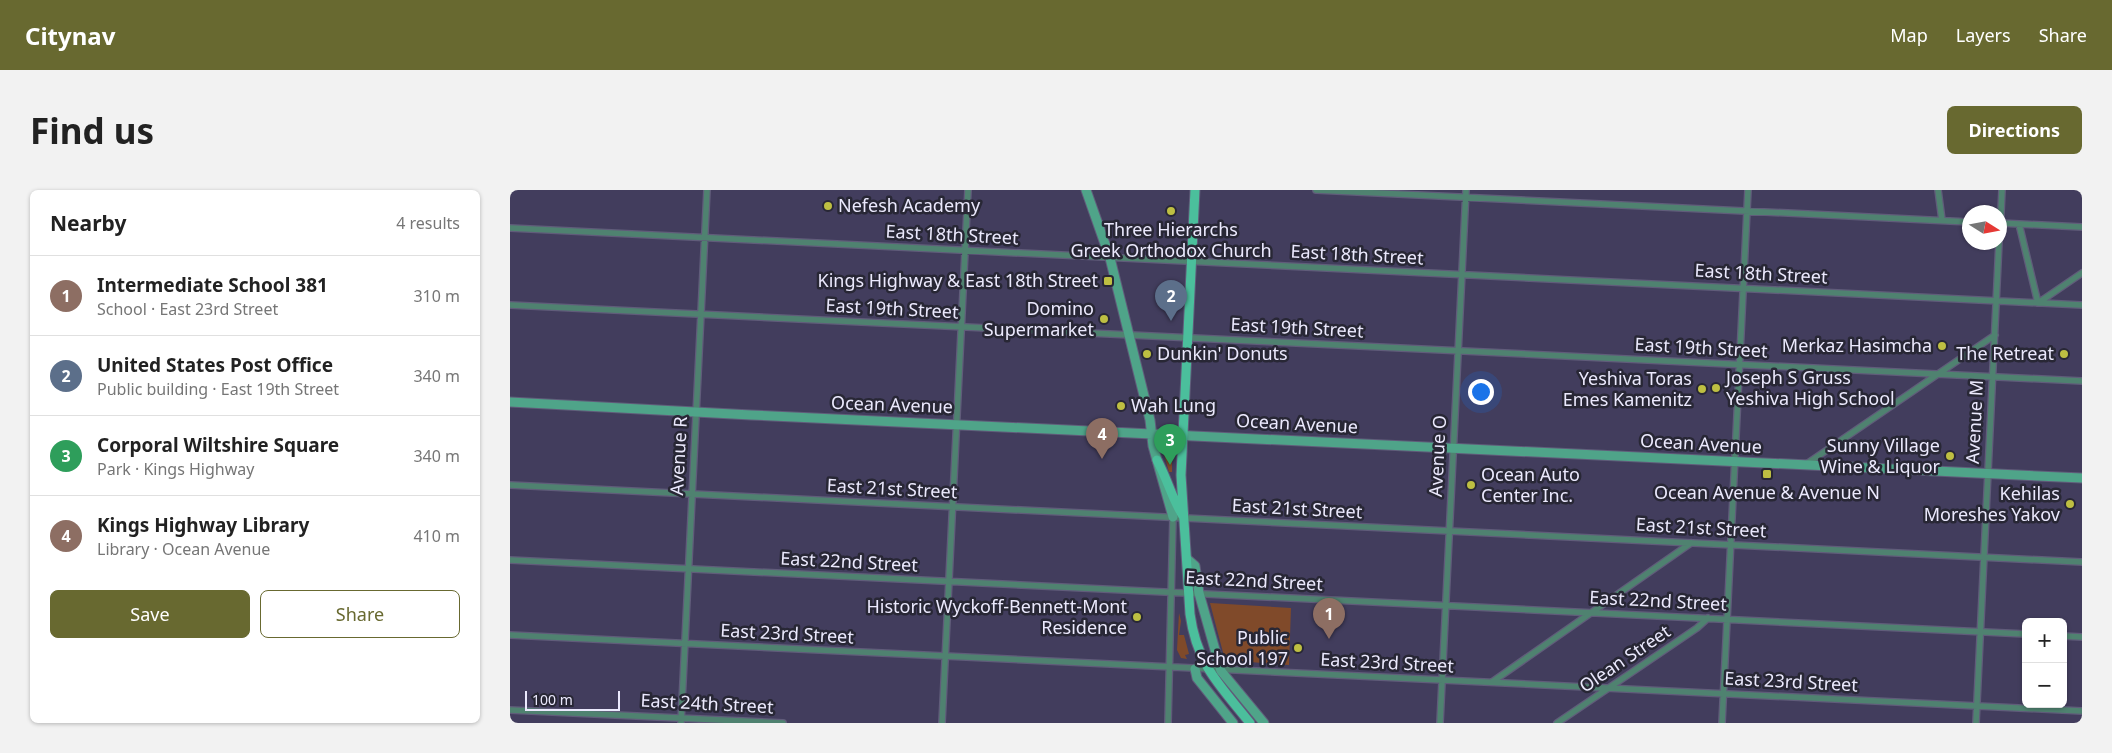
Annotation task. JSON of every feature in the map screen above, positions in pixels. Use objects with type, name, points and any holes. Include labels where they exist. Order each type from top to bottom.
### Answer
[{"type":"main road","points":[[1086,190],[1110,258],[1130,335],[1157,460],[1173,517]]},
{"type":"main road","points":[[1195,190],[1182,474],[1188,593],[1193,636],[1203,662],[1250,723]]},
{"type":"main road","name":"Ocean Avenue","points":[[510,402],[2082,478]]},
{"type":"main road","points":[[1157,460],[1165,474],[1177,507],[1185,518]]},
{"type":"main road","points":[[1187,559],[1195,566],[1199,593],[1221,671],[1264,723]]},
{"type":"main road","points":[[1195,669],[1197,678],[1233,723]]},
{"type":"street","name":"Avenue R","points":[[681,720],[707,190]]},
{"type":"street","points":[[942,723],[968,190]]},
{"type":"street","points":[[1316,190],[1962,221]]},
{"type":"street","name":"Avenue O","points":[[1440,723],[1466,190]]},
{"type":"street","points":[[1722,723],[1748,190]]},
{"type":"street","points":[[1938,190],[1942,220]]},
{"type":"street","points":[[2001,205],[2002,190]]},
{"type":"street","points":[[2007,223],[2082,228]]},
{"type":"street","points":[[2019,224],[2038,303],[2082,273]]},
{"type":"street","name":"East 18th Street","points":[[510,228],[2082,305]]},
{"type":"street","name":"Avenue M","points":[[1976,723],[1999,250]]},
{"type":"street","name":"East 19th Street","points":[[510,305],[2082,381]]},
{"type":"street","points":[[1805,465],[1995,335]]},
{"type":"street","name":"East 21st Street","points":[[510,485],[2082,562]]},
{"type":"street","points":[[1168,723],[1173,517]]},
{"type":"street","points":[[1491,683],[1691,543]]},
{"type":"street","name":"East 22nd Street","points":[[510,560],[2022,634]]},
{"type":"street","name":"Olean Street","points":[[1557,723],[1697,628],[1708,618]]},
{"type":"street","name":"East 23rd Street","points":[[510,635],[1221,671],[2082,711]]},
{"type":"street","points":[[2067,636],[2082,637]]},
{"type":"street","name":"East 24th Street","points":[[510,710],[681,720],[783,723]]},
{"type":"shaded area","points":[[1162,447],[1172,447],[1172,472],[1169,472]]},
{"type":"shaded area","points":[[1210,603],[1291,608],[1289,665],[1225,660]]},
{"type":"shaded area","points":[[1179,613],[1181,621],[1179,635],[1184,635],[1189,654],[1185,655],[1187,659],[1181,658],[1177,650]]},
{"type":"place","name":"Nefesh Academy","points":[[828,206]]},
{"type":"place","name":"Three Hierarchs Greek Orthodox Church","points":[[1171,211]]},
{"type":"place","name":"Kings Highway & East 18th Street","points":[[1108,281]]},
{"type":"place","name":"Domino Supermarket","points":[[1104,319]]},
{"type":"place","name":"United States Post Office","points":[[1171,321]]},
{"type":"place","name":"Merkaz Hasimcha","points":[[1942,346]]},
{"type":"place","name":"Dunkin' Donuts","points":[[1147,354]]},
{"type":"place","name":"The Retreat","points":[[2064,354]]},
{"type":"place","name":"Joseph S Gruss Yeshiva High School","points":[[1716,388]]},
{"type":"place","name":"Yeshiva Toras Emes Kamenitz","points":[[1702,389]]},
{"type":"place","name":"Wah Lung","points":[[1121,406]]},
{"type":"place","name":"Sunny Village Wine & Liquor","points":[[1950,456]]},
{"type":"place","name":"Kings Highway Library","points":[[1102,459]]},
{"type":"place","name":"Corporal Wiltshire Square","points":[[1170,465]]},
{"type":"place","name":"Ocean Avenue & Avenue N","points":[[1767,474]]},
{"type":"place","name":"Ocean Auto Center Inc.","points":[[1471,485]]},
{"type":"place","name":"Kehilas Moreshes Yakov","points":[[2070,504]]},
{"type":"place","name":"Historic Wyckoff-Bennett-Mont Residence","points":[[1137,617]]},
{"type":"place","name":"Intermediate School 381","points":[[1329,639]]},
{"type":"place","name":"Public School 197","points":[[1298,648]]}]
